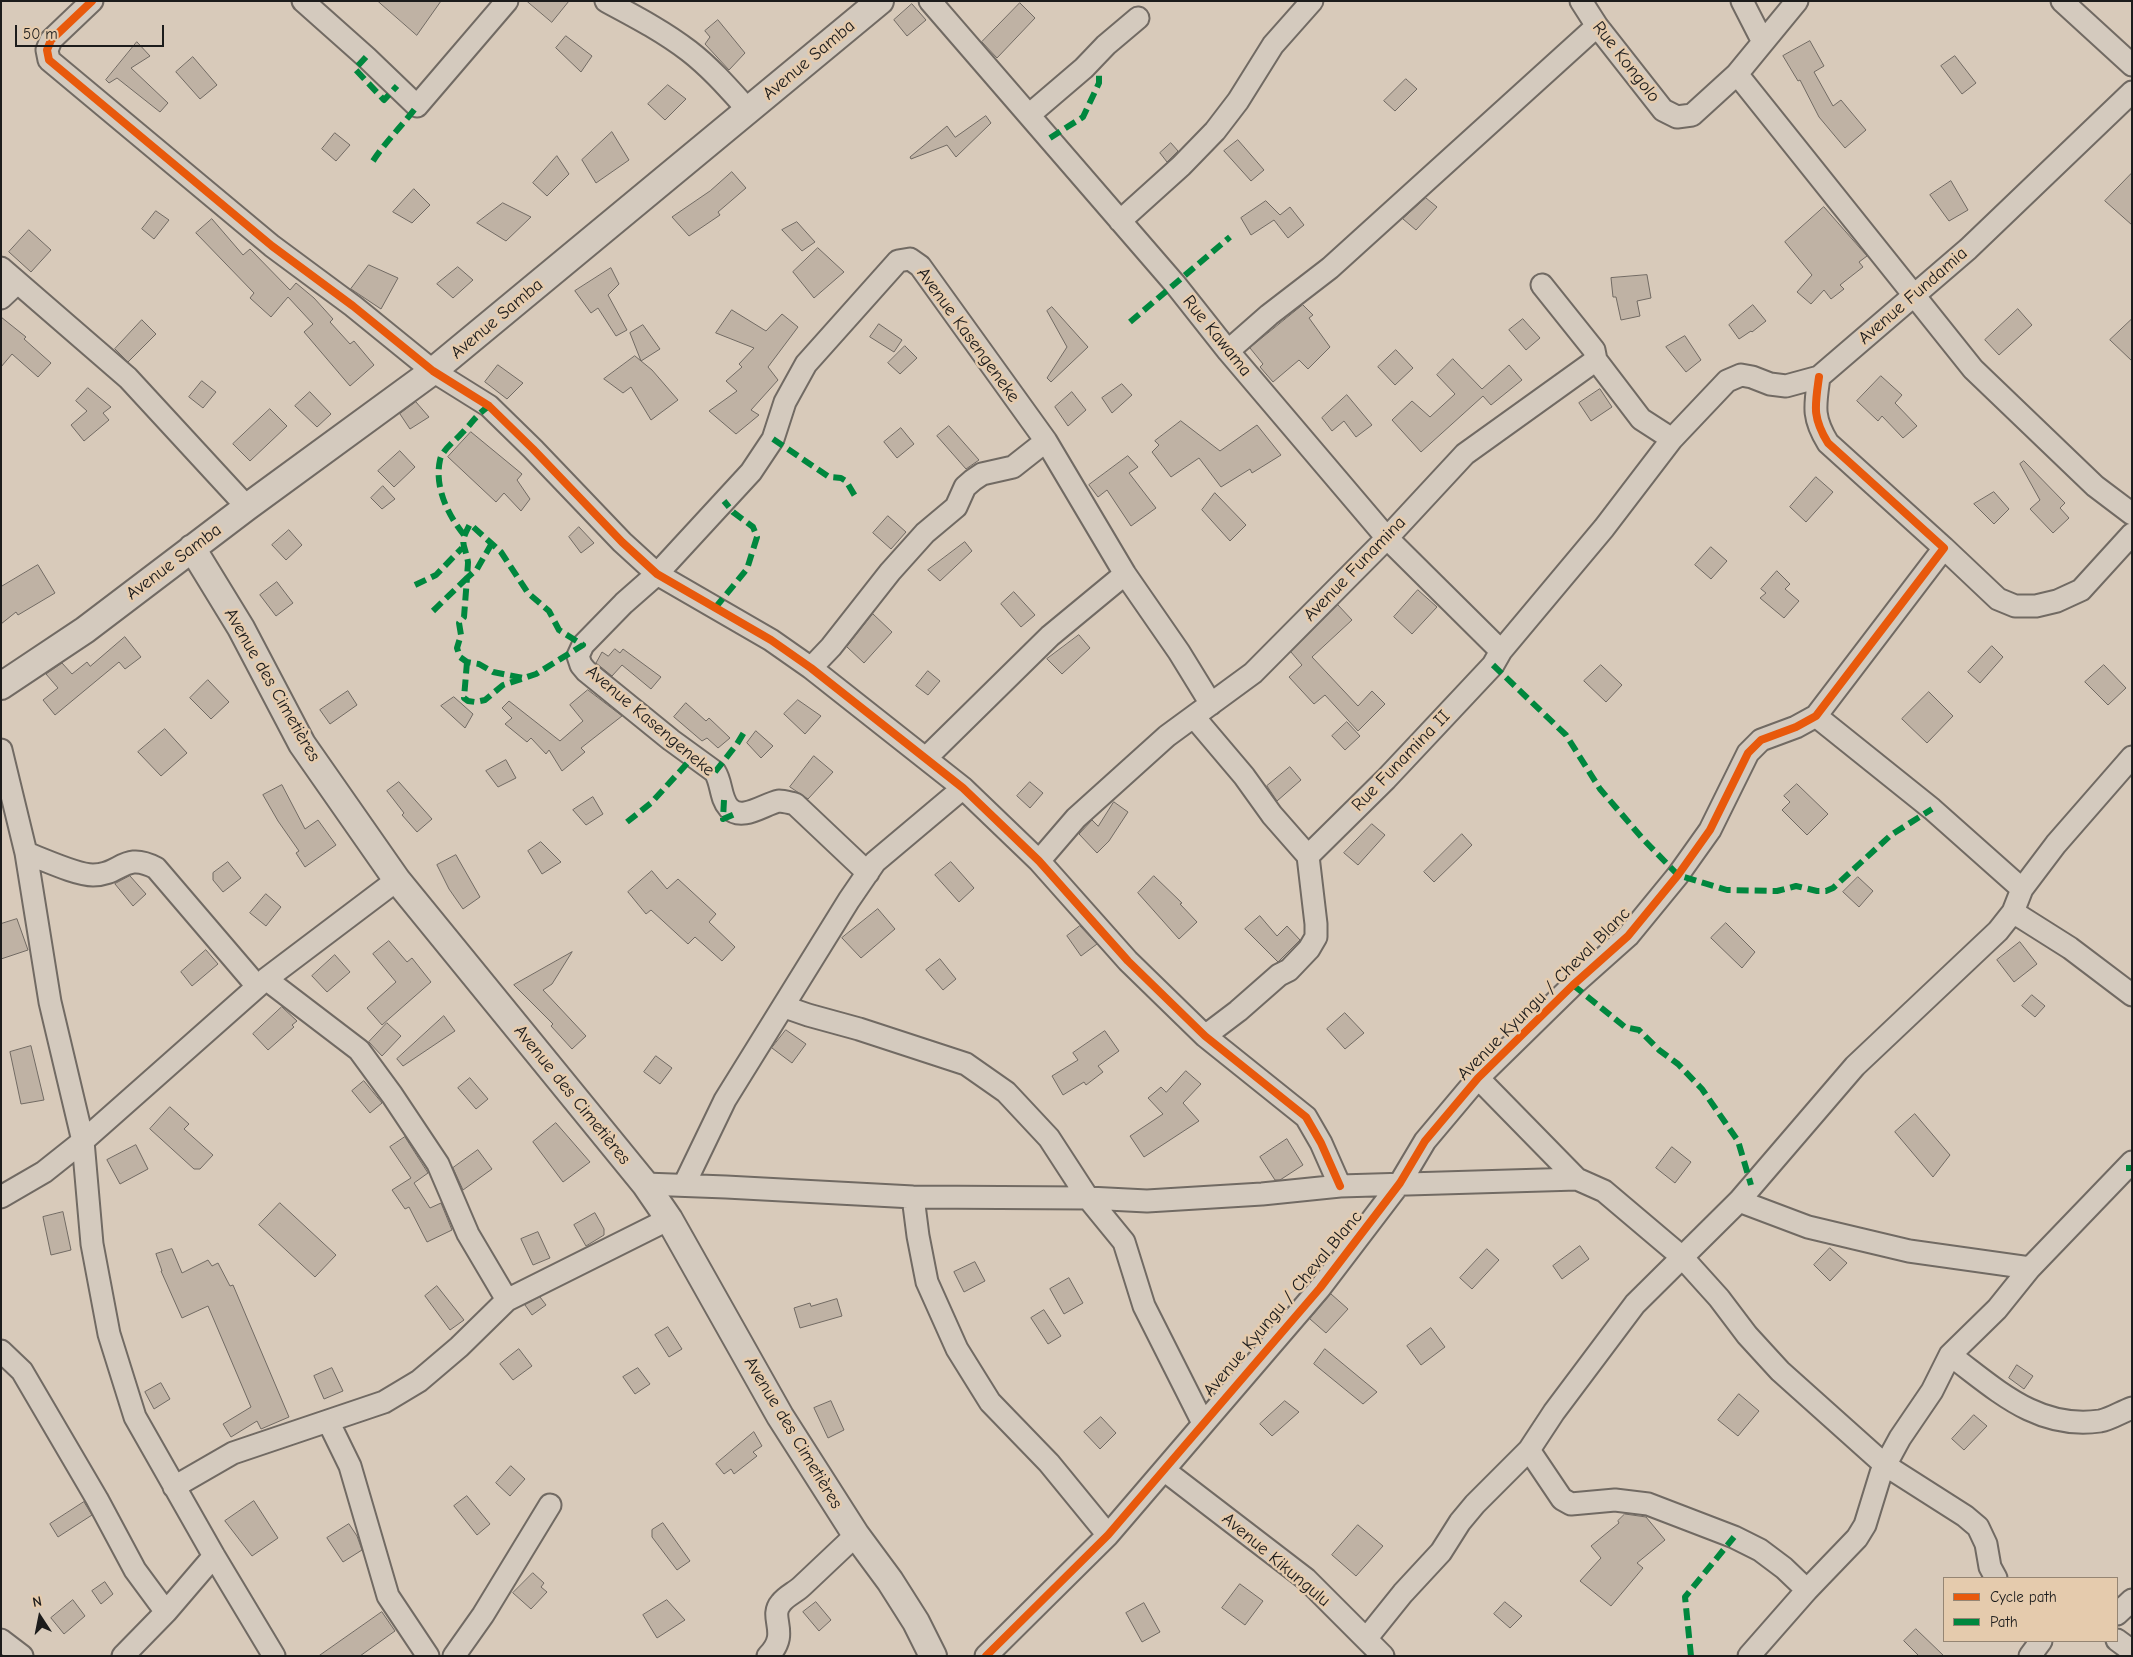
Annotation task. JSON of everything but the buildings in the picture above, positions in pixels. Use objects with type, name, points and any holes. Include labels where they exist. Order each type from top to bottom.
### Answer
[{"type":"street","points":[[303,1],[417,106],[507,1]]},
{"type":"street","points":[[606,1],[649,24],[689,51],[716,75],[748,111]]},
{"type":"street","name":"Avenue Samba","points":[[1,686],[85,630],[246,507],[433,371],[880,1]]},
{"type":"street","name":"Rue Kawama","points":[[930,1],[1175,284],[1228,351],[1387,538],[1497,658]]},
{"type":"street","points":[[1120,221],[1181,166],[1215,131],[1238,101],[1273,45],[1312,1]]},
{"type":"street","name":"Rue Kongolo","points":[[1581,1],[1597,26],[1663,110],[1676,117],[1692,114],[1737,74]]},
{"type":"street","points":[[1742,1],[1763,42]]},
{"type":"street","points":[[1797,1],[1737,74],[1973,369],[2095,486],[2132,514]]},
{"type":"street","points":[[2062,1],[2132,65]]},
{"type":"street","points":[[83,4],[51,40],[47,50],[49,60],[272,246],[353,306],[433,371],[489,406],[622,542],[657,574],[771,640],[811,668],[963,788],[1039,861],[1128,961],[1205,1036],[1306,1117],[1321,1143],[1340,1186]]},
{"type":"street","points":[[1029,115],[1138,18]]},
{"type":"street","points":[[1228,351],[1269,315],[1330,268],[1597,26]]},
{"type":"street","name":"Avenue Fundamia","points":[[1672,439],[1727,381],[1741,376],[1752,377],[1770,384],[1786,386],[1819,377],[1968,249],[2132,92]]},
{"type":"street","name":"Avenue Kasengeneke","points":[[868,873],[794,804],[782,801],[747,813],[738,813],[729,809],[724,800],[719,777],[715,772],[671,740],[581,665],[578,656],[583,645],[624,603],[657,574],[752,472],[773,440],[785,402],[806,364],[898,261],[910,259],[920,266],[1046,440],[1125,574],[1179,652],[1211,704]]},
{"type":"street","points":[[1,268],[128,378],[246,507]]},
{"type":"street","points":[[1,298],[17,283]]},
{"type":"street","points":[[1542,285],[1594,350],[1596,360],[1641,419],[1672,439]]},
{"type":"street","name":"Avenue Funamina","points":[[1039,861],[1076,818],[1166,736],[1253,673],[1387,538],[1465,454],[1596,360]]},
{"type":"street","points":[[1819,377],[1815,410],[1820,430],[1828,443],[1998,599],[2016,606],[2036,606],[2057,601],[2081,590],[2132,534]]},
{"type":"street","name":"Rue Funamina II","points":[[1308,856],[1386,779],[1497,658],[1604,528],[1672,439]]},
{"type":"street","points":[[811,668],[831,647],[890,572],[925,534],[956,507],[965,488],[973,480],[982,474],[1013,467],[1046,440]]},
{"type":"street","name":"Avenue des Cimetières","points":[[192,548],[241,628],[302,744],[397,880],[645,1184],[669,1218],[780,1416],[856,1535],[895,1589],[916,1622],[933,1656]]},
{"type":"street","name":"Avenue Kyungu / Cheval Blanc","points":[[986,1656],[1108,1535],[1320,1288],[1400,1184],[1425,1141],[1478,1078],[1573,985],[1628,936],[1678,875],[1710,830],[1748,753],[1761,740],[1796,727],[1816,716],[1944,548]]},
{"type":"street","points":[[926,758],[1050,636],[1125,574]]},
{"type":"street","points":[[1816,716],[1932,809],[2022,889]]},
{"type":"street","points":[[1194,717],[1238,769],[1272,815],[1308,856],[1316,937],[1289,970],[1279,975],[1238,1011],[1205,1036]]},
{"type":"street","points":[[1,750],[26,853],[50,1002],[82,1141],[92,1244],[109,1334],[135,1417],[214,1556],[274,1656]]},
{"type":"street","points":[[1366,1639],[1403,1593],[1441,1552],[1460,1522],[1475,1504],[1529,1450],[1554,1412],[1635,1304],[1682,1257],[1702,1240],[1739,1200],[1855,1066],[1998,931],[2013,912],[2022,889],[2056,844],[2132,757]]},
{"type":"street","points":[[684,1185],[725,1100],[785,1007],[849,900],[875,862],[963,788]]},
{"type":"street","points":[[26,853],[94,875],[117,869],[134,860],[144,862],[156,868],[262,983],[359,1050],[438,1164],[468,1234],[506,1300]]},
{"type":"street","points":[[1,1197],[44,1172],[262,983],[397,880]]},
{"type":"street","points":[[2013,912],[2070,948],[2132,995]]},
{"type":"street","points":[[785,1007],[966,1064],[1006,1092],[1049,1138],[1088,1198],[1124,1242],[1144,1306],[1203,1423]]},
{"type":"street","points":[[1478,1078],[1577,1179],[1604,1191],[1682,1257],[1719,1298],[1747,1335],[1780,1371],[1885,1465],[1965,1516],[1978,1527],[1986,1544],[1990,1566],[1996,1577]]},
{"type":"street","points":[[1749,1656],[1861,1532],[1868,1517],[1878,1480],[1885,1465],[1900,1438],[1932,1391],[1950,1355],[1996,1309],[2030,1268],[2132,1162]]},
{"type":"street","points":[[645,1184],[913,1197],[1088,1198],[1147,1201],[1262,1194],[1340,1186],[1577,1179]]},
{"type":"street","points":[[913,1197],[927,1282],[957,1349],[990,1402],[1049,1463],[1108,1535]]},
{"type":"street","points":[[1739,1200],[1808,1227],[1900,1249],[2030,1268]]},
{"type":"street","points":[[174,1487],[234,1453],[384,1402],[419,1381],[459,1347],[506,1300],[669,1218]]},
{"type":"street","points":[[1,1350],[22,1371],[97,1499],[135,1570],[166,1612]]},
{"type":"street","points":[[1950,1355],[2029,1412],[2062,1421],[2082,1422],[2102,1420],[2132,1408]]},
{"type":"street","points":[[328,1421],[350,1466],[388,1596],[428,1656]]},
{"type":"street","points":[[1529,1450],[1562,1499],[1571,1504],[1615,1500],[1648,1504],[1734,1537],[1760,1550],[1784,1568],[1807,1590]]},
{"type":"street","name":"Avenue Kikungulu","points":[[1164,1470],[1306,1580],[1383,1656]]},
{"type":"street","points":[[454,1656],[483,1615],[550,1506]]},
{"type":"street","points":[[768,1656],[776,1648],[780,1639],[776,1615],[780,1603],[800,1588],[856,1535]]},
{"type":"street","points":[[123,1656],[166,1612],[214,1556]]},
{"type":"street","points":[[2118,1613],[2132,1600]]},
{"type":"street","points":[[1,1640],[22,1656]]},
{"type":"street","points":[[2118,1641],[2132,1651]]},
{"type":"street","points":[[2030,1656],[2041,1642]]},
{"type":"marked path","points":[[366,57],[355,69],[384,100],[397,86]]},
{"type":"marked path","points":[[1050,138],[1083,117],[1099,83],[1099,73]]},
{"type":"marked path","points":[[373,161],[417,106]]},
{"type":"marked path","points":[[1130,322],[1230,237]]},
{"type":"marked path","points":[[464,535],[453,519],[444,500],[439,480],[440,460],[446,449],[489,406]]},
{"type":"marked path","points":[[773,439],[829,477],[841,478],[846,481],[855,496]]},
{"type":"marked path","points":[[715,608],[747,569],[757,537],[753,527],[733,512],[724,501]]},
{"type":"marked path","points":[[433,611],[467,578],[468,562],[463,540],[470,524],[501,552],[528,593],[549,611],[559,630],[583,645],[536,674],[503,685],[485,700],[475,702],[464,698],[467,662]]},
{"type":"marked path","points":[[492,543],[477,569],[467,578],[464,617],[459,623],[461,635],[457,648],[460,657],[467,662],[479,664],[493,672],[523,678]]},
{"type":"marked path","points":[[415,585],[436,575],[462,548]]},
{"type":"marked path","points":[[1493,665],[1566,735],[1600,789],[1643,839],[1678,875],[1727,890],[1777,891],[1796,886],[1826,891],[1833,888],[1891,835],[1932,809]]},
{"type":"marked path","points":[[715,772],[746,729]]},
{"type":"marked path","points":[[627,822],[651,803],[693,757]]},
{"type":"marked path","points":[[724,800],[723,819],[737,813]]},
{"type":"marked path","points":[[1573,985],[1625,1027],[1639,1030],[1659,1050],[1678,1064],[1702,1089],[1738,1141],[1751,1185]]},
{"type":"marked path","points":[[2126,1168],[2132,1168]]},
{"type":"marked path","points":[[1691,1656],[1685,1597],[1734,1537]]},
{"type":"cycle path","points":[[92,1],[51,40],[47,50],[49,60],[272,246],[353,306],[433,371],[489,406],[622,542],[657,574],[771,640],[811,668],[963,788],[1039,861],[1128,961],[1205,1036],[1306,1117],[1321,1143],[1340,1186]]},
{"type":"cycle path","points":[[986,1656],[1108,1535],[1320,1288],[1400,1183],[1425,1141],[1478,1078],[1573,985],[1628,936],[1678,875],[1710,830],[1748,753],[1761,740],[1796,727],[1816,716],[1944,548],[1828,443],[1819,426],[1816,411],[1819,377]]}]
